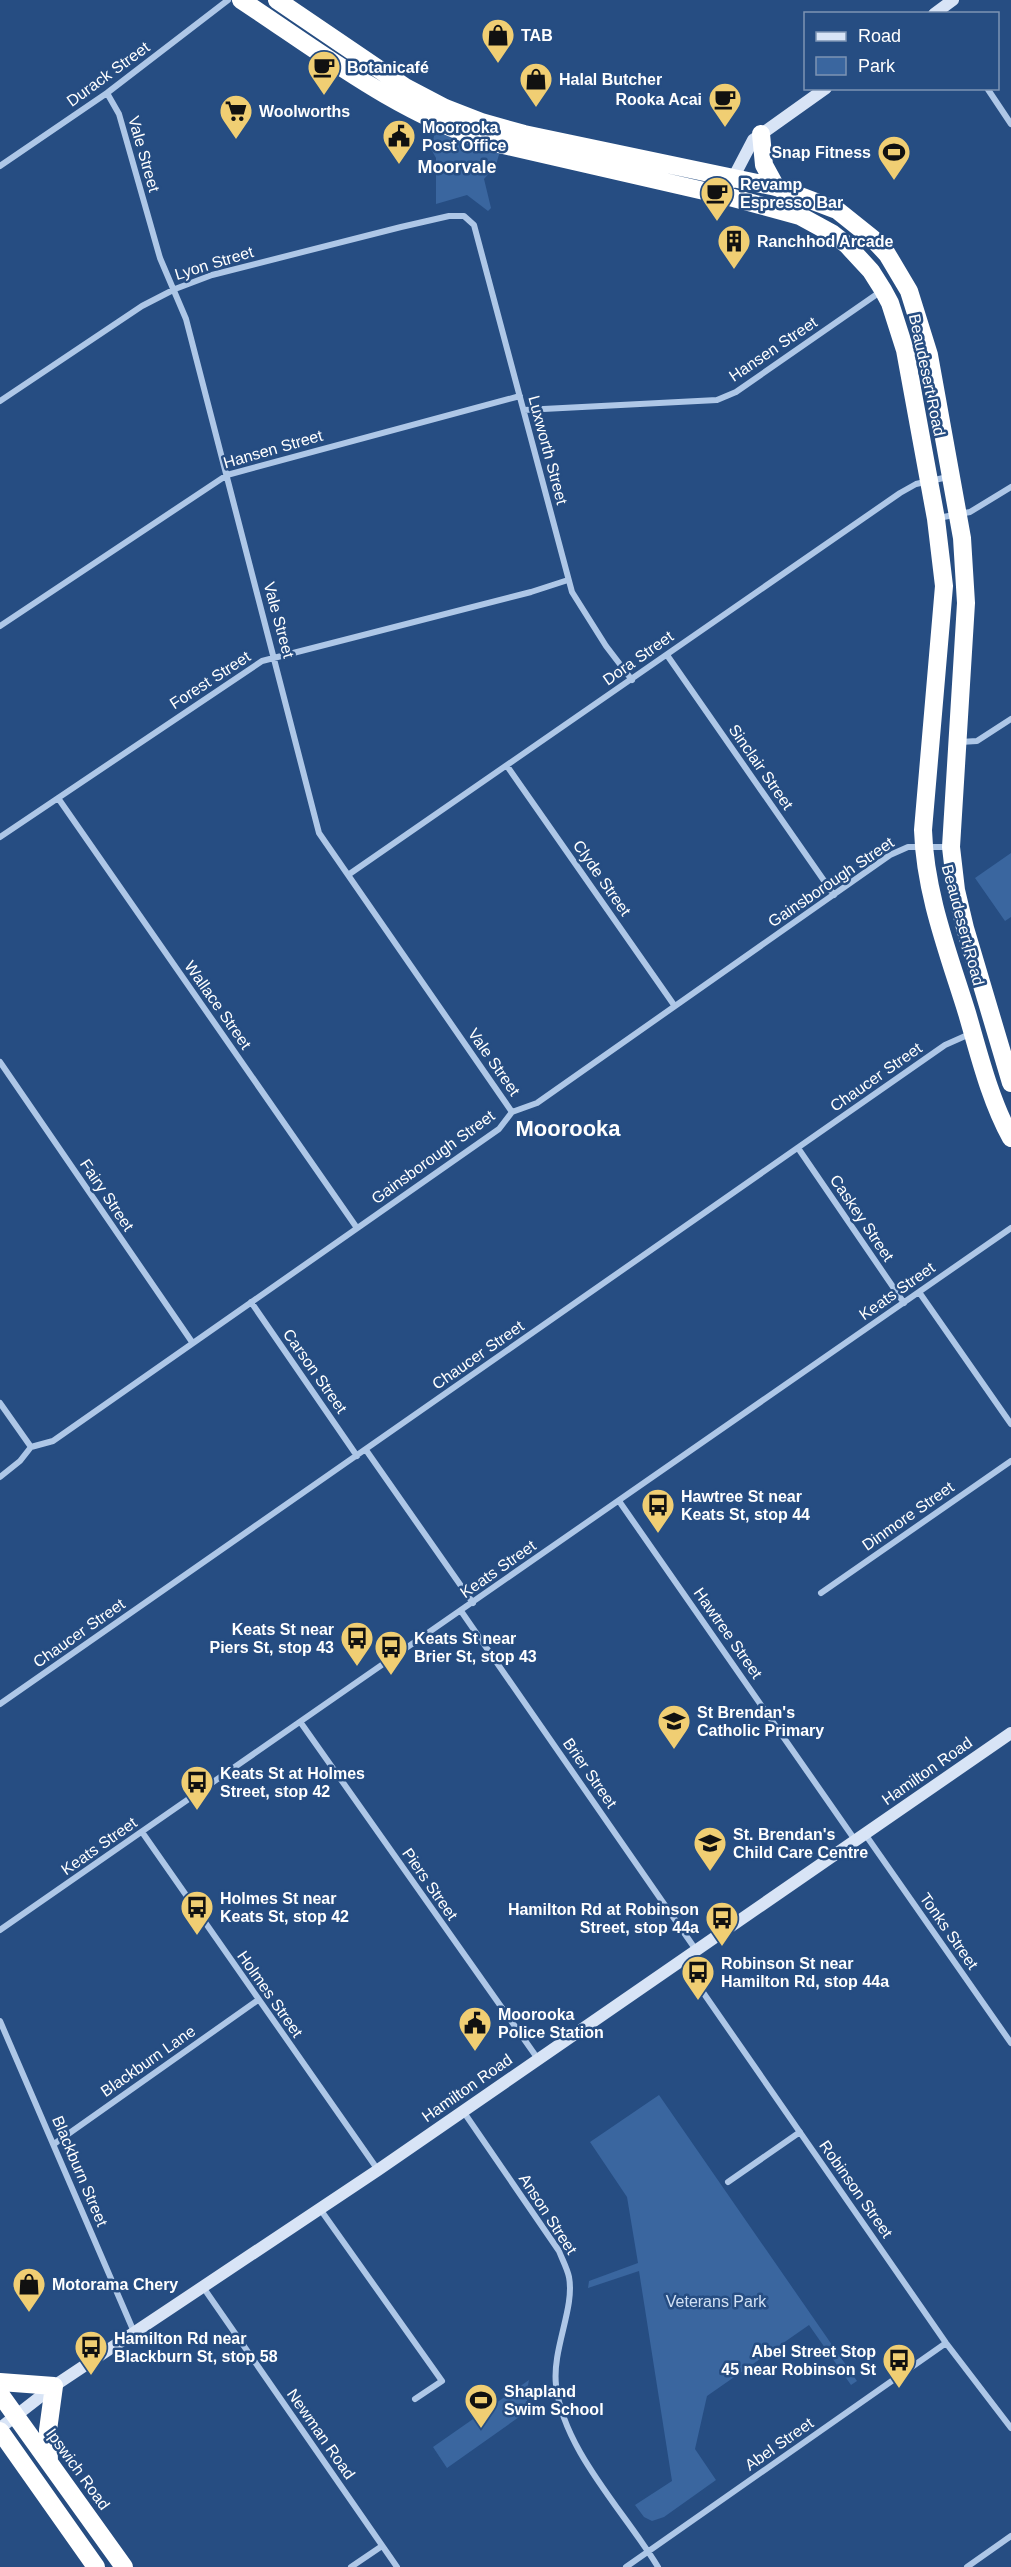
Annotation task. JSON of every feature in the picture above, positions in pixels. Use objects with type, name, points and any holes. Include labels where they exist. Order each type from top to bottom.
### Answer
[{"type":"highway","name":"Beaudesert Road","points":[[241,0],[408,108],[456,131],[489,142],[791,213],[833,234],[857,256],[883,290],[890,303],[905,351],[936,519],[944,586],[924,846],[931,896],[1002,1122],[1011,1138]]},
{"type":"highway","name":"Beaudesert Road","points":[[277,0],[405,87],[466,117],[524,134],[776,187],[837,210],[872,238],[899,272],[917,313],[929,355],[965,561],[966,603],[951,847],[956,890],[1011,1083]]},
{"type":"highway","points":[[760,134],[764,165],[776,187]]},
{"type":"highway","points":[[0,2382],[21,2386],[54,2386],[48,2430],[49,2462]]},
{"type":"highway","name":"Ipswich Road","points":[[0,2394],[124,2567]]},
{"type":"highway","points":[[0,2429],[96,2567]]},
{"type":"street","name":"Durack Street","points":[[0,166],[107,93],[228,0]]},
{"type":"street","points":[[935,12],[953,0]]},
{"type":"street","points":[[726,196],[747,147],[760,134],[823,90]]},
{"type":"street","points":[[988,90],[1011,124]]},
{"type":"street","name":"Vale Street","points":[[107,93],[121,120],[163,267],[175,289],[186,320],[317,825],[324,841],[512,1112]]},
{"type":"street","name":"Lyon Street","points":[[0,401],[142,306],[175,289],[212,275],[401,227],[449,216],[464,216]]},
{"type":"street","name":"Luxworth Street","points":[[464,216],[474,225],[568,580],[576,602],[632,680]]},
{"type":"street","name":"Hansen Street","points":[[524,410],[717,400],[736,392],[883,290]]},
{"type":"street","name":"Hansen Street","points":[[0,626],[227,475],[520,396]]},
{"type":"street","name":"Dora Street","points":[[348,875],[900,493],[928,481],[950,476]]},
{"type":"street","points":[[936,519],[970,512],[1011,487]]},
{"type":"street","name":"Forest Street","points":[[0,837],[250,669],[275,657],[331,646],[568,580]]},
{"type":"street","name":"Sinclair Street","points":[[667,655],[834,895]]},
{"type":"street","points":[[957,742],[976,741],[1011,719]]},
{"type":"street","name":"Clyde Street","points":[[507,766],[674,1005]]},
{"type":"street","name":"Wallace Street","points":[[58,798],[357,1228]]},
{"type":"street","name":"Gainsborough Street","points":[[0,1477],[20,1461],[31,1447],[53,1440],[499,1129],[512,1112],[537,1103],[890,855],[908,847],[951,847]]},
{"type":"street","name":"Chaucer Street","points":[[0,1704],[945,1045],[973,1033]]},
{"type":"street","name":"Fairy Street","points":[[0,1062],[192,1342]]},
{"type":"street","name":"Caskey Street","points":[[798,1148],[904,1303]]},
{"type":"street","name":"Keats Street","points":[[0,1930],[1011,1228]]},
{"type":"street","points":[[919,1292],[1011,1424]]},
{"type":"street","name":"Carson Street","points":[[250,1302],[357,1456]]},
{"type":"street","points":[[0,1403],[31,1447]]},
{"type":"street","points":[[366,1450],[473,1603]]},
{"type":"street","name":"Dinmore Street","points":[[821,1593],[1011,1461]]},
{"type":"street","name":"Hawtree Street","points":[[619,1501],[860,1837]]},
{"type":"street","name":"Brier Street","points":[[461,1611],[697,1951]]},
{"type":"street","name":"Piers Street","points":[[301,1723],[538,2060]]},
{"type":"street","name":"Hamilton Road","points":[[0,2429],[54,2386],[320,2210],[682,1962],[1011,1732]]},
{"type":"street","name":"Holmes Street","points":[[142,1832],[378,2170]]},
{"type":"street","name":"Tonks Street","points":[[860,1837],[1011,2043]]},
{"type":"street","name":"Robinson Street","points":[[682,1962],[946,2343],[1011,2428]]},
{"type":"street","name":"Blackburn Lane","points":[[54,2144],[258,2000]]},
{"type":"street","name":"Blackburn Street","points":[[0,2020],[134,2332]]},
{"type":"street","name":"Anson Street","points":[[463,2111],[559,2251],[566,2267],[570,2290],[554,2365],[556,2387],[564,2418],[579,2450],[658,2567]]},
{"type":"street","points":[[728,2182],[800,2132]]},
{"type":"street","points":[[320,2210],[442,2381],[415,2399]]},
{"type":"street","name":"Newman Road","points":[[203,2287],[397,2567]]},
{"type":"street","name":"Abel Street","points":[[626,2567],[946,2343]]},
{"type":"street","points":[[967,2567],[1011,2536]]},
{"type":"street","points":[[351,2567],[382,2546]]},
{"type":"green space","points":[[435,132],[500,151],[496,165],[484,179],[491,208],[488,211],[467,195],[436,204],[436,158],[431,149]]},
{"type":"green space","points":[[1011,853],[1011,917],[1005,921],[975,878]]},
{"type":"green space","name":"Veterans Park","points":[[659,2095],[857,2381],[851,2385],[809,2325],[707,2396],[695,2449],[716,2480],[664,2517],[652,2521],[644,2517],[635,2505],[672,2481],[639,2271],[588,2288],[589,2281],[638,2263],[627,2197],[590,2142]]},
{"type":"green space","name":"Shapland Swim School","points":[[529,2380],[526,2395],[529,2410],[447,2468],[433,2447]]},
{"type":"place","name":"TAB","points":[[498,64]]},
{"type":"place","name":"Botanicafé","points":[[324,96]]},
{"type":"place","name":"Halal Butcher","points":[[536,108]]},
{"type":"place","name":"Rooka Acai","points":[[725,128]]},
{"type":"place","name":"Woolworths","points":[[236,140]]},
{"type":"place","name":"Moorooka Post Office","points":[[399,165]]},
{"type":"place","name":"Snap Fitness","points":[[894,181]]},
{"type":"place","name":"Revamp Espresso Bar","points":[[717,222]]},
{"type":"place","name":"Ranchhod Arcade","points":[[734,270]]},
{"type":"place","name":"Hawtree St near Keats St, stop 44","points":[[658,1534]]},
{"type":"place","name":"Keats St near Piers St, stop 43","points":[[357,1667]]},
{"type":"place","name":"Keats St near Brier St, stop 43","points":[[391,1676]]},
{"type":"place","name":"St Brendan's Catholic Primary","points":[[674,1750]]},
{"type":"place","name":"Keats St at Holmes Street, stop 42","points":[[197,1811]]},
{"type":"place","name":"St. Brendan's Child Care Centre","points":[[710,1872]]},
{"type":"place","name":"Holmes St near Keats St, stop 42","points":[[197,1936]]},
{"type":"place","name":"Hamilton Rd at Robinson Street, stop 44a","points":[[722,1947]]},
{"type":"place","name":"Robinson St near Hamilton Rd, stop 44a","points":[[698,2001]]},
{"type":"place","name":"Moorooka Police Station","points":[[475,2052]]},
{"type":"place","name":"Motorama Chery","points":[[29,2313]]},
{"type":"place","name":"Hamilton Rd near Blackburn St, stop 58","points":[[91,2376]]},
{"type":"place","name":"Abel Street Stop 45 near Robinson St","points":[[899,2389]]},
{"type":"place","name":"Shapland Swim School","points":[[481,2429]]},
{"type":"district","name":"Moorvale","points":[[457,167]]},
{"type":"district","name":"Moorooka","points":[[568,1128]]}]
